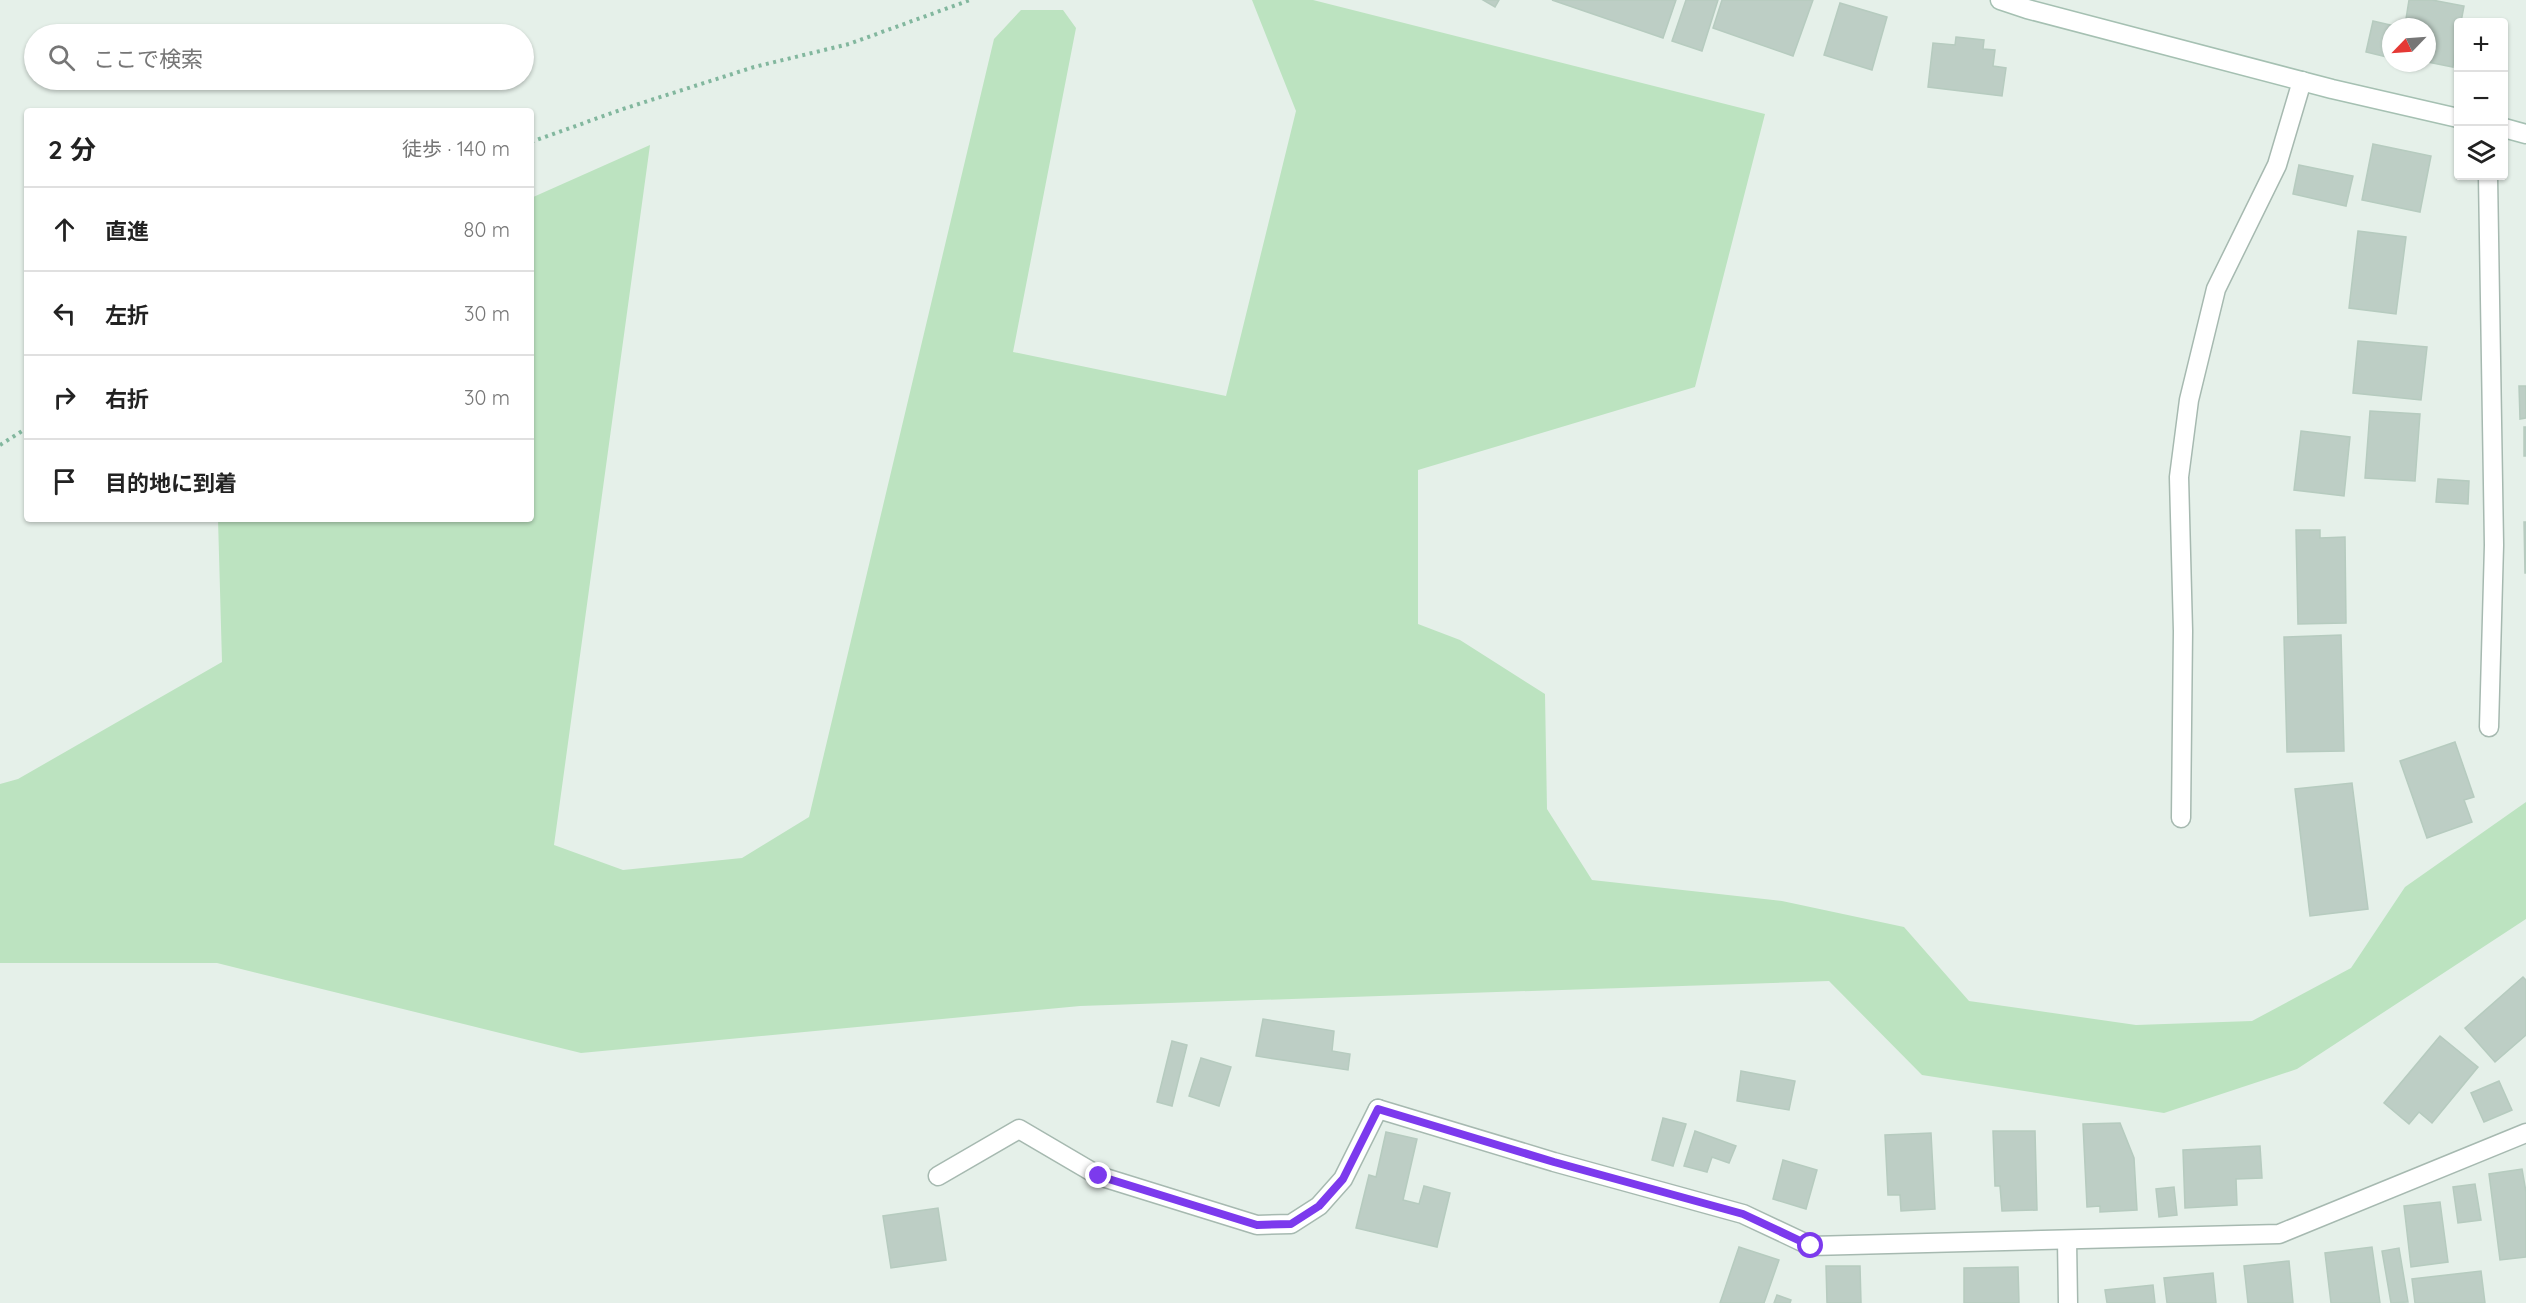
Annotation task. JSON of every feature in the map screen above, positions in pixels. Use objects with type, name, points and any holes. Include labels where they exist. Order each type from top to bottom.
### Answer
[{"type":"street","points":[[2000,0],[2302,81],[2454,117]]},
{"type":"street","points":[[2181,818],[2183,631],[2179,477],[2189,400],[2216,289],[2277,165],[2302,81]]},
{"type":"street","points":[[2508,129],[2526,134]]},
{"type":"street","points":[[2488,180],[2494,545],[2489,727]]},
{"type":"street","points":[[938,1176],[1019,1129],[1099,1176],[1257,1225],[1291,1224],[1319,1206],[1343,1179],[1378,1109],[1554,1162],[1743,1214],[1811,1246],[2067,1240],[2280,1234],[2526,1132]]},
{"type":"street","points":[[2067,1240],[2068,1303]]},
{"type":"path","points":[[534,141],[623,109],[754,67],[849,44],[970,0]]},
{"type":"path","points":[[0,445],[24,430]]},
{"type":"green space","points":[[1252,0],[1313,0],[1765,114],[1695,387],[1418,470],[1418,624],[1460,640],[1545,694],[1547,809],[1592,880],[1782,901],[1904,927],[1969,1001],[2136,1025],[2252,1021],[2351,968],[2405,887],[2526,802],[2526,919],[2297,1069],[2164,1113],[1922,1075],[1829,981],[1080,1006],[581,1053],[217,963],[0,963],[0,784],[18,779],[222,662],[218,522],[534,522],[534,197],[650,145],[554,845],[623,870],[742,858],[809,817],[994,39],[1021,10],[1063,10],[1076,28],[1013,352],[1226,396],[1296,111]]},
{"type":"building","points":[[1483,0],[1499,0],[1495,7]]},
{"type":"building","points":[[1552,0],[1676,0],[1663,38]]},
{"type":"building","points":[[1686,0],[1718,0],[1702,51],[1672,41]]},
{"type":"building","points":[[1722,0],[1813,0],[1793,56],[1713,28]]},
{"type":"building","points":[[2409,0],[2432,0],[2464,6],[2462,18],[2454,18],[2453,67],[2436,64],[2436,18],[2406,18]]},
{"type":"building","points":[[1840,3],[1887,17],[1872,70],[1824,55]]},
{"type":"building","points":[[2373,21],[2382,23],[2382,56],[2366,52]]},
{"type":"building","points":[[1956,37],[1984,40],[1983,49],[1995,50],[1993,66],[2006,68],[2002,96],[1928,87],[1933,43],[1955,45]]},
{"type":"building","points":[[2373,144],[2431,156],[2420,212],[2362,200]]},
{"type":"building","points":[[2299,165],[2353,176],[2346,206],[2293,194]]},
{"type":"building","points":[[2358,231],[2406,237],[2396,314],[2349,308]]},
{"type":"building","points":[[2358,341],[2427,347],[2421,400],[2353,393]]},
{"type":"building","points":[[2519,386],[2526,386],[2526,418],[2520,419]]},
{"type":"building","points":[[2370,411],[2420,414],[2415,481],[2365,478]]},
{"type":"building","points":[[2524,427],[2526,427],[2526,456],[2524,456]]},
{"type":"building","points":[[2301,431],[2350,437],[2344,496],[2294,490]]},
{"type":"building","points":[[2438,479],[2469,481],[2468,504],[2436,502]]},
{"type":"building","points":[[2524,522],[2526,522],[2526,573],[2525,573]]},
{"type":"building","points":[[2296,530],[2320,530],[2320,538],[2345,537],[2346,623],[2298,624]]},
{"type":"building","points":[[2341,635],[2344,751],[2287,752],[2284,637]]},
{"type":"building","points":[[2455,742],[2474,797],[2464,800],[2472,822],[2427,838],[2400,761]]},
{"type":"building","points":[[2352,783],[2368,909],[2310,916],[2295,789]]},
{"type":"building","points":[[2523,977],[2526,980],[2526,1035],[2495,1062],[2465,1028]]},
{"type":"building","points":[[1263,1019],[1334,1031],[1332,1051],[1350,1054],[1348,1070],[1256,1056]]},
{"type":"building","points":[[2440,1036],[2478,1067],[2432,1123],[2419,1112],[2409,1124],[2384,1103]]},
{"type":"building","points":[[1172,1041],[1187,1045],[1172,1106],[1157,1102]]},
{"type":"building","points":[[1201,1058],[1231,1067],[1219,1106],[1189,1096]]},
{"type":"building","points":[[1741,1071],[1795,1081],[1789,1110],[1737,1101]]},
{"type":"building","points":[[2499,1081],[2512,1110],[2484,1122],[2471,1093]]},
{"type":"building","points":[[1663,1118],[1686,1124],[1673,1166],[1652,1160]]},
{"type":"building","points":[[2120,1123],[2134,1158],[2137,1210],[2100,1212],[2100,1206],[2087,1207],[2083,1124]]},
{"type":"building","points":[[1695,1131],[1736,1146],[1729,1163],[1712,1157],[1707,1172],[1684,1166]]},
{"type":"building","points":[[1993,1131],[2035,1131],[2037,1210],[2002,1211],[2000,1186],[1995,1186]]},
{"type":"building","points":[[1386,1132],[1417,1139],[1403,1200],[1419,1204],[1424,1186],[1450,1193],[1437,1247],[1356,1228],[1369,1175],[1376,1177]]},
{"type":"building","points":[[1931,1133],[1935,1209],[1901,1211],[1900,1195],[1888,1195],[1885,1135]]},
{"type":"building","points":[[2260,1146],[2262,1178],[2236,1179],[2237,1205],[2185,1208],[2183,1150]]},
{"type":"building","points":[[1783,1160],[1817,1170],[1806,1209],[1773,1199]]},
{"type":"building","points":[[2522,1169],[2526,1192],[2526,1257],[2500,1260],[2489,1174]]},
{"type":"building","points":[[2475,1184],[2481,1220],[2458,1223],[2453,1187]]},
{"type":"building","points":[[2174,1187],[2177,1215],[2159,1217],[2156,1189]]},
{"type":"building","points":[[2440,1202],[2448,1262],[2411,1267],[2404,1206]]},
{"type":"building","points":[[938,1208],[946,1260],[891,1268],[883,1216]]},
{"type":"building","points":[[1739,1247],[1779,1260],[1764,1303],[1720,1303]]},
{"type":"building","points":[[2372,1247],[2380,1303],[2331,1303],[2325,1253]]},
{"type":"building","points":[[2399,1248],[2408,1302],[2391,1303],[2382,1251]]},
{"type":"building","points":[[2289,1261],[2293,1303],[2248,1303],[2244,1266]]},
{"type":"building","points":[[1826,1266],[1860,1266],[1861,1303],[1827,1303]]},
{"type":"building","points":[[2018,1267],[2019,1303],[1964,1303],[1964,1268]]},
{"type":"building","points":[[2481,1271],[2485,1303],[2415,1303],[2412,1279]]},
{"type":"building","points":[[2213,1273],[2216,1303],[2167,1303],[2164,1278]]},
{"type":"building","points":[[2153,1285],[2155,1303],[2107,1303],[2105,1290]]},
{"type":"building","points":[[1777,1295],[1791,1300],[1790,1303],[1774,1303]]},
{"type":"route","points":[[1099,1176],[1257,1225],[1291,1224],[1319,1206],[1343,1179],[1378,1109],[1554,1162],[1743,1214],[1811,1246]]}]
